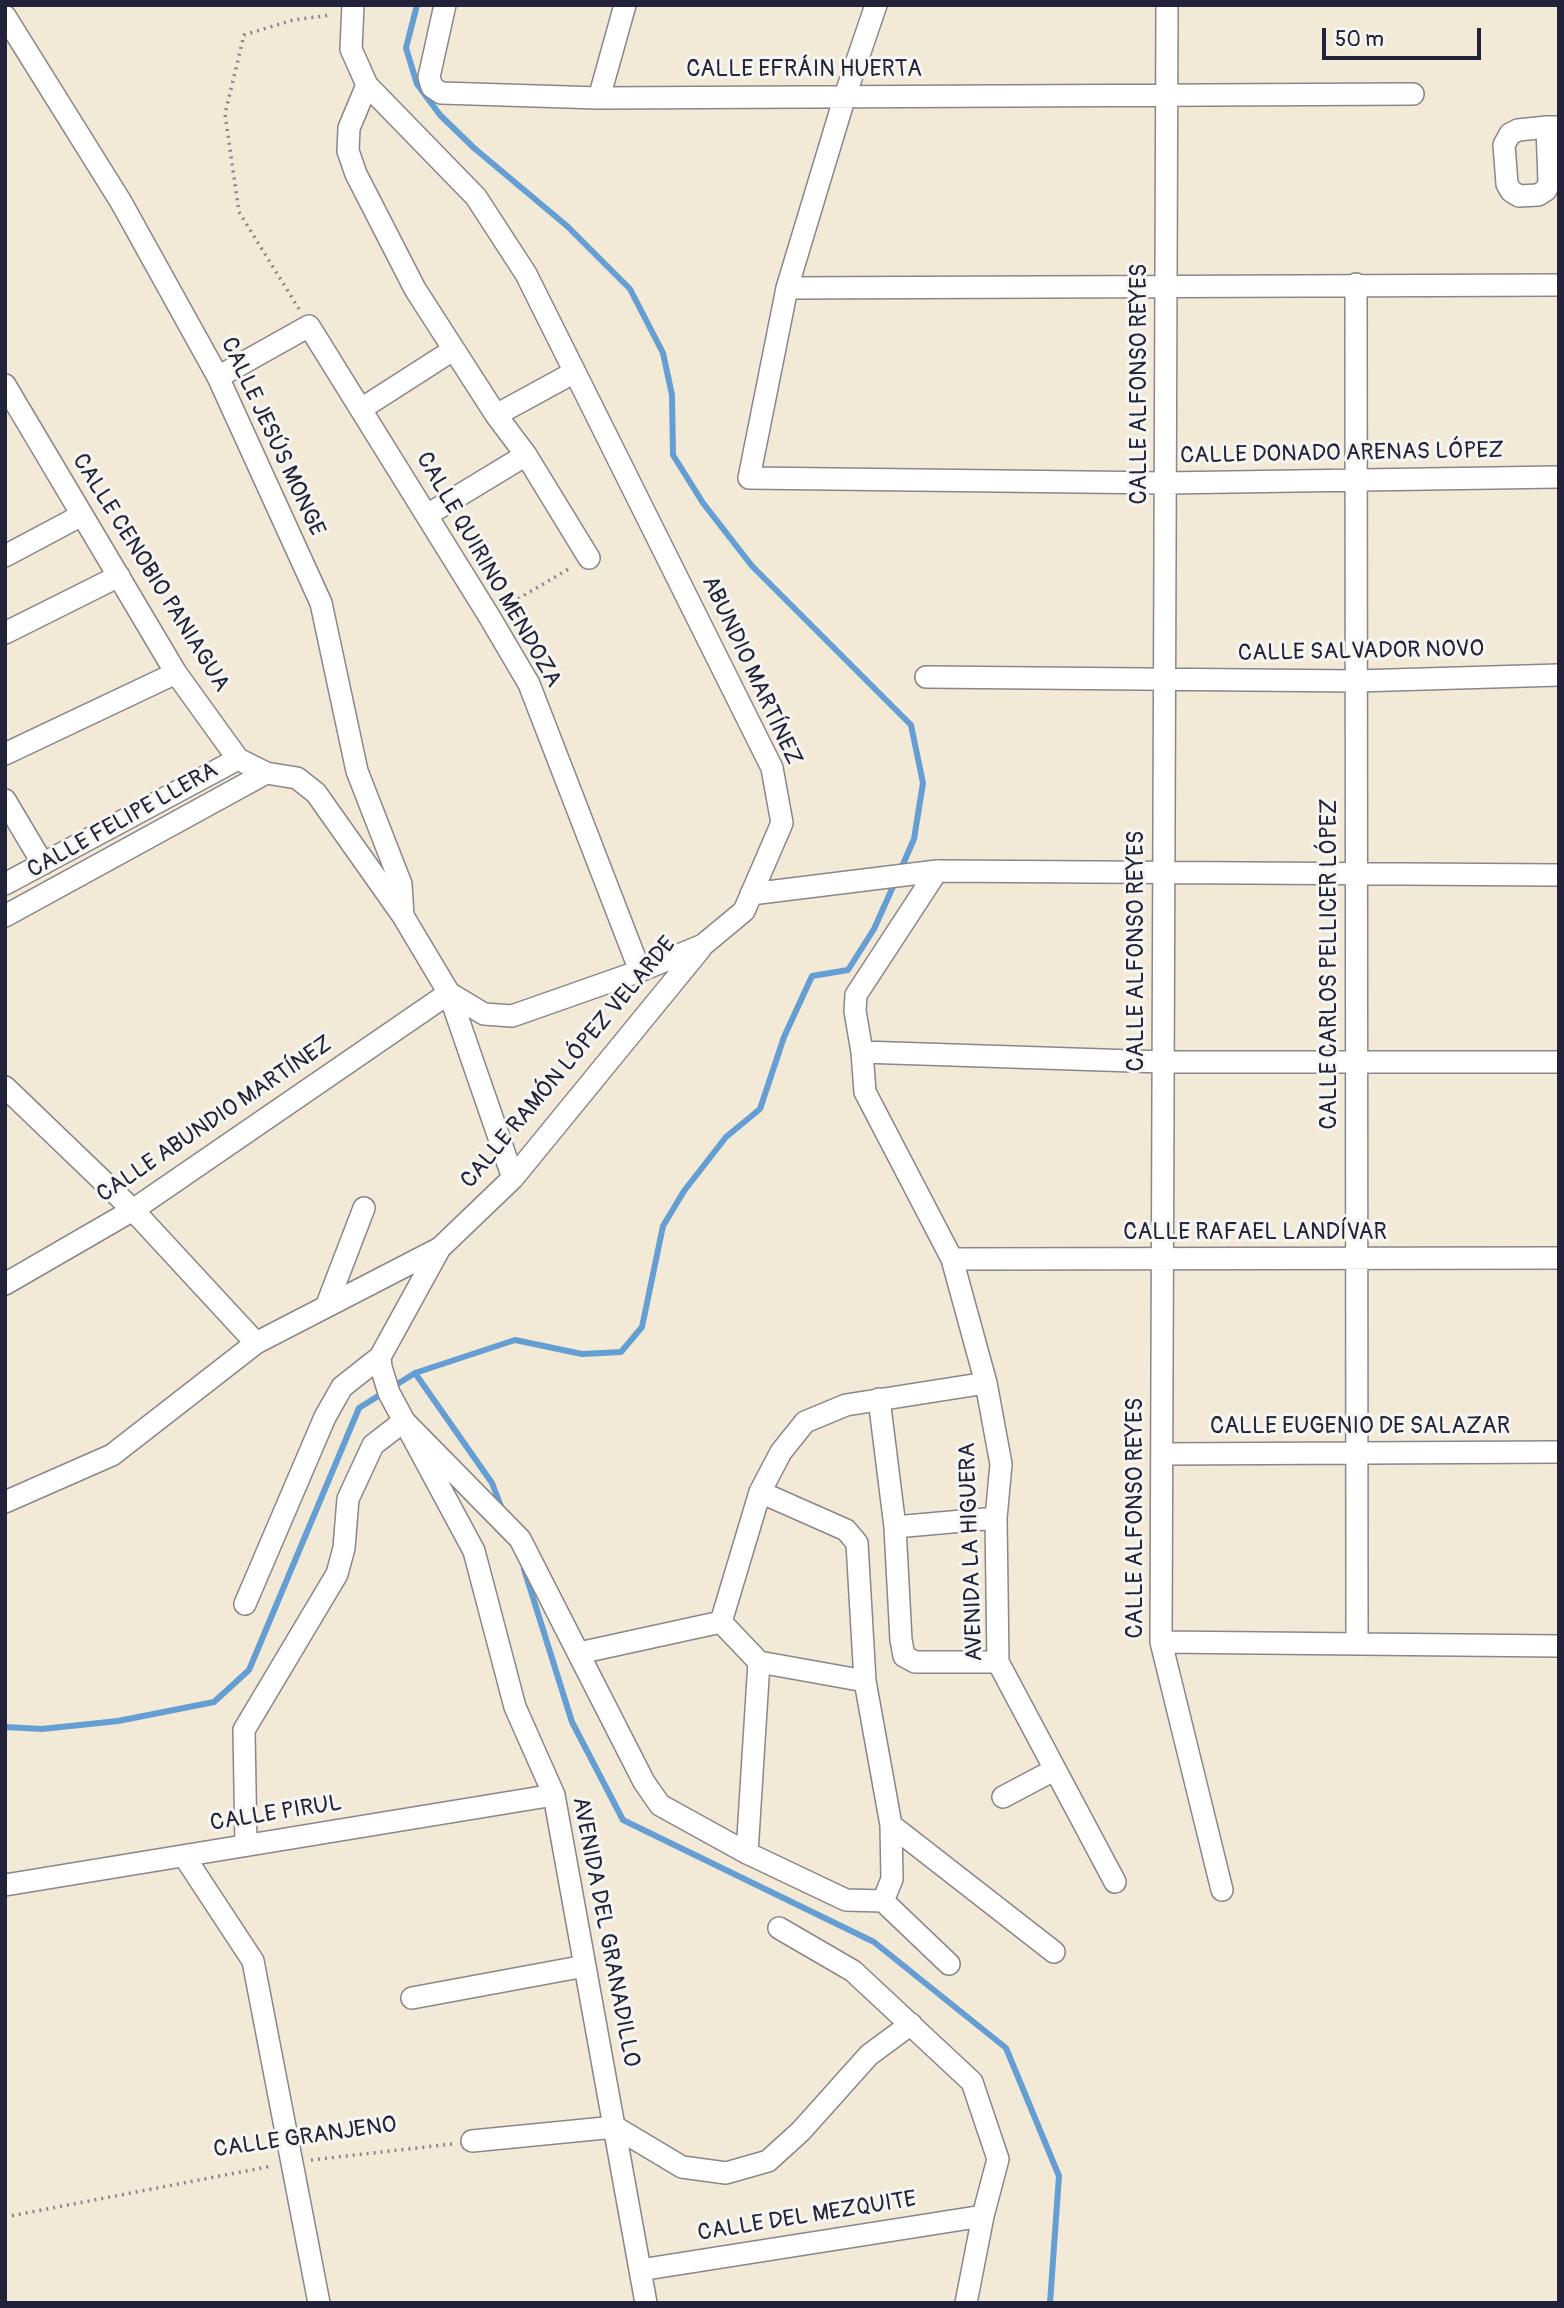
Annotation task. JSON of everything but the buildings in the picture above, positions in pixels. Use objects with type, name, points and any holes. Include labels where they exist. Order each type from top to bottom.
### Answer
[{"type":"street","name":"CALLE EFRÁIN HUERTA","points":[[445,5],[429,77],[432,87],[441,93],[600,98],[1413,94]]},
{"type":"street","points":[[600,98],[625,5]]},
{"type":"street","points":[[876,5],[845,96],[787,288],[1559,285]]},
{"type":"street","name":"CALLE ALFONSO REYES","points":[[1167,5],[1161,1643],[1222,1890]]},
{"type":"street","name":"ABUNDIO MARTÍNEZ","points":[[266,773],[297,778],[316,793],[403,916],[449,993],[484,1014],[512,1016],[703,946],[744,911],[782,823],[772,768],[526,274],[476,197],[368,85],[351,49],[352,6]]},
{"type":"street","name":"CALLE JESÚS MONGE","points":[[5,16],[121,202],[218,377],[321,603],[357,771],[401,884],[403,916]]},
{"type":"street","points":[[368,85],[349,128],[348,151],[356,174],[415,289],[496,415],[526,455],[589,558]]},
{"type":"street","name":"CALLE CARLOS PELLICER LÓPEZ","points":[[1356,284],[1357,1644]]},
{"type":"street","name":"CALLE DONADO ARENAS LÓPEZ","points":[[787,288],[748,478],[1166,483],[1559,477]]},
{"type":"street","points":[[218,377],[309,326]]},
{"type":"street","name":"CALLE QUIRINO MENDOZA","points":[[309,326],[529,684],[640,971]]},
{"type":"street","points":[[361,409],[453,350]]},
{"type":"street","points":[[496,415],[573,373]]},
{"type":"street","name":"CALLE CENOBIO PANIAGUA","points":[[5,385],[176,673],[238,759],[266,773]]},
{"type":"street","points":[[427,515],[526,455]]},
{"type":"street","points":[[5,556],[82,515]]},
{"type":"street","points":[[5,633],[119,576]]},
{"type":"street","points":[[5,754],[176,673]]},
{"type":"street","name":"CALLE SALVADOR NOVO","points":[[926,677],[1357,681],[1559,675]]},
{"type":"street","name":"CALLE FELIPE LLERA","points":[[5,884],[238,759]]},
{"type":"street","name":"CALLE FELIPE LLERA","points":[[5,916],[266,773]]},
{"type":"street","points":[[5,800],[43,864]]},
{"type":"street","points":[[751,894],[932,872],[1559,875]]},
{"type":"street","name":"AVENIDA LA HIGUERA","points":[[932,872],[856,995],[855,1011],[865,1092],[952,1259],[986,1383],[1001,1464],[996,1518],[998,1662],[1115,1882]]},
{"type":"street","name":"CALLE RAMÓN LÓPEZ VELARDE","points":[[381,1362],[440,1248],[513,1178],[703,946]]},
{"type":"street","points":[[449,993],[513,1178]]},
{"type":"street","name":"CALLE ABUNDIO MARTÍNEZ","points":[[5,1284],[133,1209],[449,993]]},
{"type":"street","points":[[862,1052],[1163,1062],[1559,1062]]},
{"type":"street","points":[[7,1092],[133,1209],[256,1343]]},
{"type":"street","points":[[326,1307],[364,1208]]},
{"type":"street","points":[[5,1502],[112,1455],[256,1343],[440,1248]]},
{"type":"street","name":"CALLE RAFAEL LANDÍVAR","points":[[952,1259],[1559,1258]]},
{"type":"street","points":[[245,1604],[325,1417],[342,1387],[381,1362]]},
{"type":"street","name":"AVENIDA DEL GRANADILLO","points":[[381,1362],[388,1393],[474,1551],[515,1707],[554,1796],[646,2303]]},
{"type":"street","points":[[721,1622],[760,1492],[781,1452],[805,1422],[846,1405],[986,1383]]},
{"type":"street","points":[[875,1400],[895,1527],[901,1640],[905,1656],[915,1662],[998,1662]]},
{"type":"street","points":[[246,1845],[244,1730],[337,1574],[344,1548],[348,1499],[373,1445],[404,1421],[520,1539],[644,1782],[660,1805],[747,1853],[846,1900],[883,1901],[949,1964]]},
{"type":"street","name":"CALLE EUGENIO DE SALAZAR","points":[[1162,1454],[1559,1452]]},
{"type":"street","points":[[760,1492],[846,1530],[857,1543],[864,1681],[891,1825],[892,1879],[883,1901]]},
{"type":"street","points":[[895,1527],[996,1518]]},
{"type":"street","points":[[579,1653],[721,1622]]},
{"type":"street","points":[[721,1622],[758,1662],[864,1681]]},
{"type":"street","points":[[1161,1643],[1559,1646]]},
{"type":"street","points":[[747,1853],[758,1662]]},
{"type":"street","points":[[1003,1797],[1054,1770]]},
{"type":"street","name":"CALLE PIRUL","points":[[5,1885],[554,1796]]},
{"type":"street","points":[[891,1825],[1054,1952]]},
{"type":"street","points":[[184,1856],[253,1961],[319,2303]]},
{"type":"street","points":[[779,1928],[853,1971],[972,2082],[998,2159],[983,2216],[966,2303]]},
{"type":"street","points":[[412,1998],[586,1966]]},
{"type":"street","points":[[472,2141],[615,2127],[682,2167],[726,2173],[768,2161],[801,2131],[869,2055],[911,2024]]},
{"type":"street","name":"CALLE DEL MEZQUITE","points":[[640,2270],[983,2216]]},
{"type":"path","points":[[309,326],[239,212],[225,114],[243,36],[293,20],[330,16],[352,6]]},
{"type":"path","points":[[489,616],[589,558]]},
{"type":"path","name":"CALLE GRANJENO","points":[[5,2217],[293,2162],[472,2141]]},
{"type":"waterway","points":[[417,5],[406,48],[417,84],[440,115],[474,148],[567,226],[630,289],[663,353],[672,395],[673,455],[703,503],[752,566],[911,725],[923,783],[914,839],[900,871]]},
{"type":"waterway","points":[[5,1727],[42,1729],[118,1721],[214,1702],[249,1670],[359,1408],[415,1373],[515,1340],[582,1354],[621,1352],[642,1327],[663,1226],[684,1191],[726,1137],[760,1109],[784,1037],[812,976],[848,970],[874,929],[896,880]]},
{"type":"waterway","points":[[415,1373],[492,1483],[502,1509]]},
{"type":"waterway","points":[[524,1569],[572,1722],[623,1820],[874,1942],[1006,2048],[1059,2176],[1050,2303]]}]
